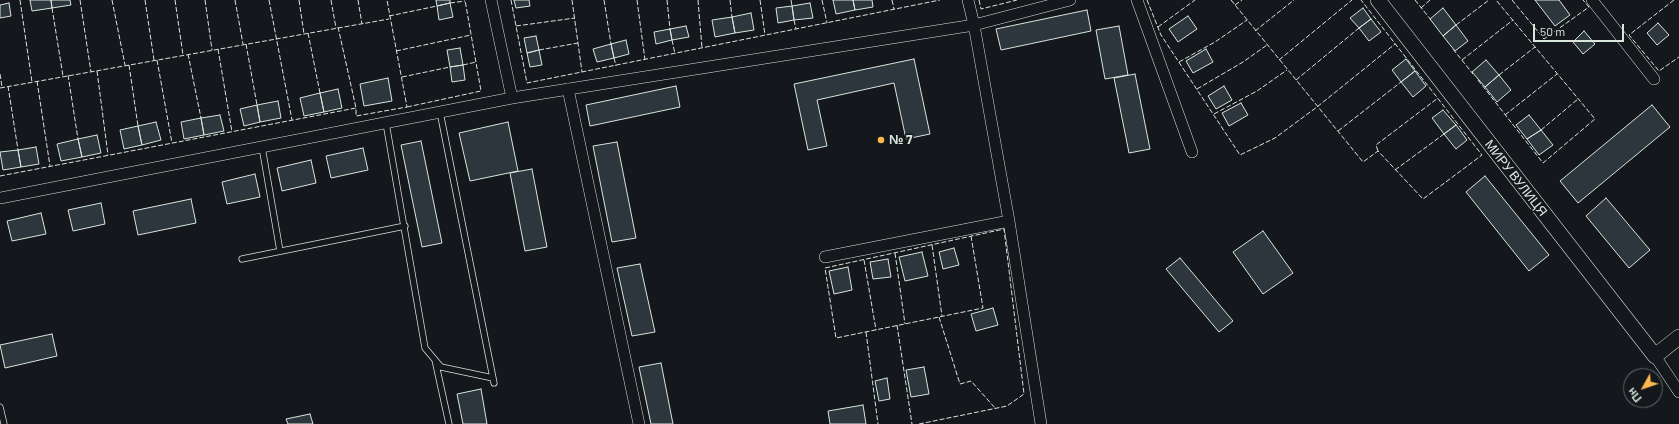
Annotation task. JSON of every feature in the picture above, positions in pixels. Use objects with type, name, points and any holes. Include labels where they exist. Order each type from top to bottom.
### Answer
[{"type":"main road","name":"МИРУ ВУЛИЦЯ","points":[[1378,0],[1655,356]]},
{"type":"main road","points":[[1655,356],[1679,337]]},
{"type":"street","points":[[491,0],[512,98]]},
{"type":"street","points":[[968,0],[974,25],[1009,221],[1041,424]]},
{"type":"street","points":[[0,198],[512,98],[974,25],[1070,0]]},
{"type":"street","points":[[1137,0],[1192,152]]},
{"type":"street","points":[[1592,0],[1654,79]]},
{"type":"street","points":[[568,89],[639,424]]},
{"type":"street","points":[[825,257],[1009,221]]},
{"type":"street","points":[[1655,356],[1679,392]]},
{"type":"lane","points":[[386,123],[425,348],[441,367],[493,380],[440,112]]},
{"type":"lane","points":[[262,147],[280,251]]},
{"type":"lane","points":[[242,258],[405,226]]},
{"type":"lane","points":[[435,359],[449,424]]},
{"type":"lane","points":[[0,407],[4,424]]},
{"type":"building","points":[[30,0],[51,0],[52,8],[32,11]]},
{"type":"building","points":[[51,0],[70,0],[71,5],[52,8]]},
{"type":"building","points":[[436,0],[450,0],[450,3],[437,6]]},
{"type":"building","points":[[514,0],[529,0],[530,6],[516,8]]},
{"type":"building","points":[[833,0],[853,0],[855,10],[836,14]]},
{"type":"building","points":[[853,0],[872,0],[873,7],[855,10]]},
{"type":"building","points":[[1535,0],[1559,0],[1570,15],[1555,26]]},
{"type":"building","points":[[9,3],[11,16],[0,18],[0,5]]},
{"type":"building","points":[[450,3],[453,17],[439,20],[437,6]]},
{"type":"building","points":[[810,3],[813,18],[794,20],[792,6]]},
{"type":"building","points":[[792,6],[794,20],[778,23],[776,8]]},
{"type":"building","points":[[1363,8],[1371,19],[1359,28],[1350,18]]},
{"type":"building","points":[[1443,8],[1456,25],[1443,36],[1430,19]]},
{"type":"building","points":[[1087,10],[1091,31],[1001,50],[996,29]]},
{"type":"building","points":[[751,13],[754,30],[735,33],[732,17]]},
{"type":"building","points":[[1188,16],[1197,29],[1178,42],[1169,29]]},
{"type":"building","points":[[732,17],[735,33],[715,37],[712,20]]},
{"type":"building","points":[[1371,19],[1381,32],[1369,41],[1359,28]]},
{"type":"building","points":[[1658,23],[1669,35],[1657,45],[1647,33]]},
{"type":"building","points":[[1456,25],[1468,41],[1455,51],[1443,36]]},
{"type":"building","points":[[686,26],[689,37],[672,40],[670,29]]},
{"type":"building","points":[[1119,26],[1128,75],[1105,79],[1096,30]]},
{"type":"building","points":[[670,29],[672,40],[656,44],[654,32]]},
{"type":"building","points":[[1584,31],[1595,44],[1583,54],[1573,42]]},
{"type":"building","points":[[536,36],[539,50],[527,53],[524,38]]},
{"type":"building","points":[[626,40],[629,54],[614,58],[611,44]]},
{"type":"building","points":[[611,44],[614,58],[597,62],[593,49]]},
{"type":"building","points":[[460,48],[463,65],[450,67],[447,50]]},
{"type":"building","points":[[1206,49],[1213,62],[1193,73],[1186,61]]},
{"type":"building","points":[[539,50],[542,65],[530,67],[527,53]]},
{"type":"building","points":[[914,59],[930,134],[906,139],[894,83],[817,100],[827,146],[808,150],[794,84]]},
{"type":"building","points":[[1406,59],[1415,71],[1401,82],[1392,70]]},
{"type":"building","points":[[1486,60],[1499,75],[1485,87],[1472,72]]},
{"type":"building","points":[[463,65],[465,80],[452,82],[450,67]]},
{"type":"building","points":[[1415,71],[1426,86],[1413,97],[1401,82]]},
{"type":"building","points":[[1135,74],[1150,149],[1129,153],[1114,78]]},
{"type":"building","points":[[1499,75],[1511,90],[1497,102],[1485,87]]},
{"type":"building","points":[[388,78],[392,101],[364,106],[360,84]]},
{"type":"building","points":[[676,86],[680,107],[590,126],[586,105]]},
{"type":"building","points":[[1224,86],[1232,100],[1216,109],[1208,96]]},
{"type":"building","points":[[338,89],[342,108],[324,112],[320,93]]},
{"type":"building","points":[[320,93],[324,112],[304,116],[300,98]]},
{"type":"building","points":[[278,101],[281,118],[260,122],[257,105]]},
{"type":"building","points":[[1241,103],[1248,115],[1229,126],[1222,113]]},
{"type":"building","points":[[257,105],[260,122],[244,126],[240,109]]},
{"type":"building","points":[[1652,105],[1670,127],[1578,203],[1560,181]]},
{"type":"building","points":[[1443,110],[1456,125],[1444,134],[1432,118]]},
{"type":"building","points":[[220,115],[224,131],[204,135],[201,118]]},
{"type":"building","points":[[1529,115],[1541,130],[1527,139],[1516,125]]},
{"type":"building","points":[[201,118],[204,135],[184,139],[181,122]]},
{"type":"building","points":[[156,122],[161,140],[142,145],[138,126]]},
{"type":"building","points":[[508,122],[518,171],[470,181],[459,133]]},
{"type":"building","points":[[1456,125],[1467,140],[1456,149],[1444,134]]},
{"type":"building","points":[[138,126],[142,145],[124,149],[120,130]]},
{"type":"building","points":[[1541,130],[1553,145],[1539,155],[1527,139]]},
{"type":"building","points":[[97,135],[101,153],[82,157],[78,139]]},
{"type":"building","points":[[78,139],[82,157],[61,161],[57,144]]},
{"type":"building","points":[[421,141],[442,243],[422,247],[401,145]]},
{"type":"building","points":[[617,142],[636,238],[612,242],[593,146]]},
{"type":"building","points":[[36,147],[39,164],[21,167],[18,150]]},
{"type":"building","points":[[363,148],[368,170],[331,178],[326,156]]},
{"type":"building","points":[[18,150],[21,167],[3,170],[0,152]]},
{"type":"building","points":[[311,160],[316,183],[282,191],[277,168]]},
{"type":"building","points":[[532,169],[547,247],[525,251],[510,173]]},
{"type":"building","points":[[255,174],[260,197],[227,204],[222,182]]},
{"type":"building","points":[[1485,176],[1549,255],[1529,271],[1466,192]]},
{"type":"building","points":[[1606,198],[1650,250],[1629,268],[1586,216]]},
{"type":"building","points":[[191,199],[196,223],[138,235],[133,211]]},
{"type":"building","points":[[101,203],[105,224],[73,231],[68,210]]},
{"type":"building","points":[[41,213],[46,234],[12,241],[7,221]]},
{"type":"building","points":[[1263,231],[1293,273],[1263,294],[1233,252]]},
{"type":"building","points":[[954,248],[959,265],[943,269],[939,252]]},
{"type":"building","points":[[922,252],[928,276],[905,281],[899,257]]},
{"type":"building","points":[[1180,258],[1233,321],[1219,332],[1166,269]]},
{"type":"building","points":[[888,259],[891,277],[873,279],[870,262]]},
{"type":"building","points":[[640,264],[655,332],[632,336],[617,268]]},
{"type":"building","points":[[848,267],[852,290],[834,294],[829,271]]},
{"type":"building","points":[[993,308],[998,325],[976,331],[971,314]]},
{"type":"building","points":[[52,334],[57,356],[5,368],[0,345]]},
{"type":"building","points":[[661,363],[673,424],[651,424],[639,367]]},
{"type":"building","points":[[924,367],[929,394],[911,397],[906,370]]},
{"type":"building","points":[[887,378],[890,399],[879,401],[875,381]]},
{"type":"building","points":[[481,389],[487,424],[463,424],[457,394]]},
{"type":"building","points":[[863,405],[866,424],[830,424],[828,411]]},
{"type":"building","points":[[310,414],[313,424],[288,424],[286,419]]},
{"type":"fence","points":[[20,0],[32,82]]},
{"type":"fence","points":[[80,0],[91,72]]},
{"type":"fence","points":[[112,0],[125,65]]},
{"type":"fence","points":[[145,0],[154,60]]},
{"type":"fence","points":[[175,0],[183,55]]},
{"type":"fence","points":[[205,0],[212,50]]},
{"type":"fence","points":[[235,0],[243,44]]},
{"type":"fence","points":[[269,0],[292,120]]},
{"type":"fence","points":[[299,0],[304,34]]},
{"type":"fence","points":[[331,0],[336,28]]},
{"type":"fence","points":[[358,0],[362,24]]},
{"type":"fence","points":[[0,176],[356,108],[356,116],[407,107],[387,0]]},
{"type":"fence","points":[[407,107],[481,91],[465,0]]},
{"type":"fence","points":[[511,0],[527,83],[940,0]]},
{"type":"fence","points":[[572,0],[582,72]]},
{"type":"fence","points":[[604,0],[611,44]]},
{"type":"fence","points":[[637,0],[645,60]]},
{"type":"fence","points":[[667,0],[670,29]]},
{"type":"fence","points":[[698,0],[702,48]]},
{"type":"fence","points":[[730,0],[732,17]]},
{"type":"fence","points":[[760,0],[765,35]]},
{"type":"fence","points":[[791,0],[792,6]]},
{"type":"fence","points":[[822,0],[827,23]]},
{"type":"fence","points":[[892,0],[894,9]]},
{"type":"fence","points":[[979,0],[981,9],[1017,0]]},
{"type":"fence","points":[[1147,0],[1161,35],[1240,155],[1275,138],[1317,107],[1395,44]]},
{"type":"fence","points":[[1158,27],[1195,0]]},
{"type":"fence","points":[[1231,0],[1363,162],[1378,151],[1423,199],[1482,155],[1361,0]]},
{"type":"fence","points":[[1235,5],[1242,0]]},
{"type":"fence","points":[[1255,31],[1294,0]]},
{"type":"fence","points":[[1279,60],[1352,0]]},
{"type":"fence","points":[[1415,0],[1431,20]]},
{"type":"fence","points":[[1421,8],[1430,0]]},
{"type":"fence","points":[[1456,25],[1489,0]]},
{"type":"fence","points":[[1478,80],[1543,163],[1595,119],[1496,0]]},
{"type":"fence","points":[[1512,0],[1544,39],[1589,7],[1583,0]]},
{"type":"fence","points":[[1674,0],[1629,35],[1659,71],[1679,57]]},
{"type":"fence","points":[[450,3],[465,1]]},
{"type":"fence","points":[[389,16],[437,6]]},
{"type":"fence","points":[[52,8],[63,76]]},
{"type":"fence","points":[[516,26],[575,18]]},
{"type":"fence","points":[[0,88],[389,19]]},
{"type":"fence","points":[[794,20],[796,29]]},
{"type":"fence","points":[[1179,62],[1215,42],[1247,20]]},
{"type":"fence","points":[[1462,60],[1513,20]]},
{"type":"fence","points":[[338,27],[356,108]]},
{"type":"fence","points":[[1296,80],[1359,28]]},
{"type":"fence","points":[[308,33],[320,93]]},
{"type":"fence","points":[[396,51],[471,35]]},
{"type":"fence","points":[[672,40],[675,54]]},
{"type":"fence","points":[[539,50],[578,43]]},
{"type":"fence","points":[[246,44],[257,105]]},
{"type":"fence","points":[[1197,89],[1243,62],[1267,45]]},
{"type":"fence","points":[[1499,75],[1535,47]]},
{"type":"fence","points":[[218,49],[232,132]]},
{"type":"fence","points":[[1453,49],[1473,74]]},
{"type":"fence","points":[[188,54],[201,118]]},
{"type":"fence","points":[[614,58],[616,66]]},
{"type":"fence","points":[[157,60],[172,143]]},
{"type":"fence","points":[[463,65],[476,62]]},
{"type":"fence","points":[[129,65],[138,126]]},
{"type":"fence","points":[[402,77],[450,67]]},
{"type":"fence","points":[[1214,114],[1257,91],[1287,70]]},
{"type":"fence","points":[[97,71],[108,155]]},
{"type":"fence","points":[[0,74],[2,87]]},
{"type":"fence","points":[[1505,115],[1557,74]]},
{"type":"fence","points":[[68,75],[78,139]]},
{"type":"fence","points":[[37,81],[50,166]]},
{"type":"fence","points":[[1338,131],[1401,82]]},
{"type":"fence","points":[[8,86],[18,150]]},
{"type":"fence","points":[[1378,151],[1376,145],[1438,98]]},
{"type":"fence","points":[[1541,130],[1578,99]]},
{"type":"fence","points":[[1395,170],[1444,134]]},
{"type":"fence","points":[[919,424],[1007,406],[1024,394],[1004,229],[825,268],[836,338],[983,308],[971,236]]},
{"type":"fence","points":[[932,245],[942,316]]},
{"type":"fence","points":[[895,253],[905,324]]},
{"type":"fence","points":[[864,260],[876,330]]},
{"type":"fence","points":[[939,317],[960,384],[971,381],[996,409]]},
{"type":"fence","points":[[897,325],[912,424]]},
{"type":"fence","points":[[866,332],[878,424]]},
{"type":"place","name":"№ 7","points":[[881,140]]}]
